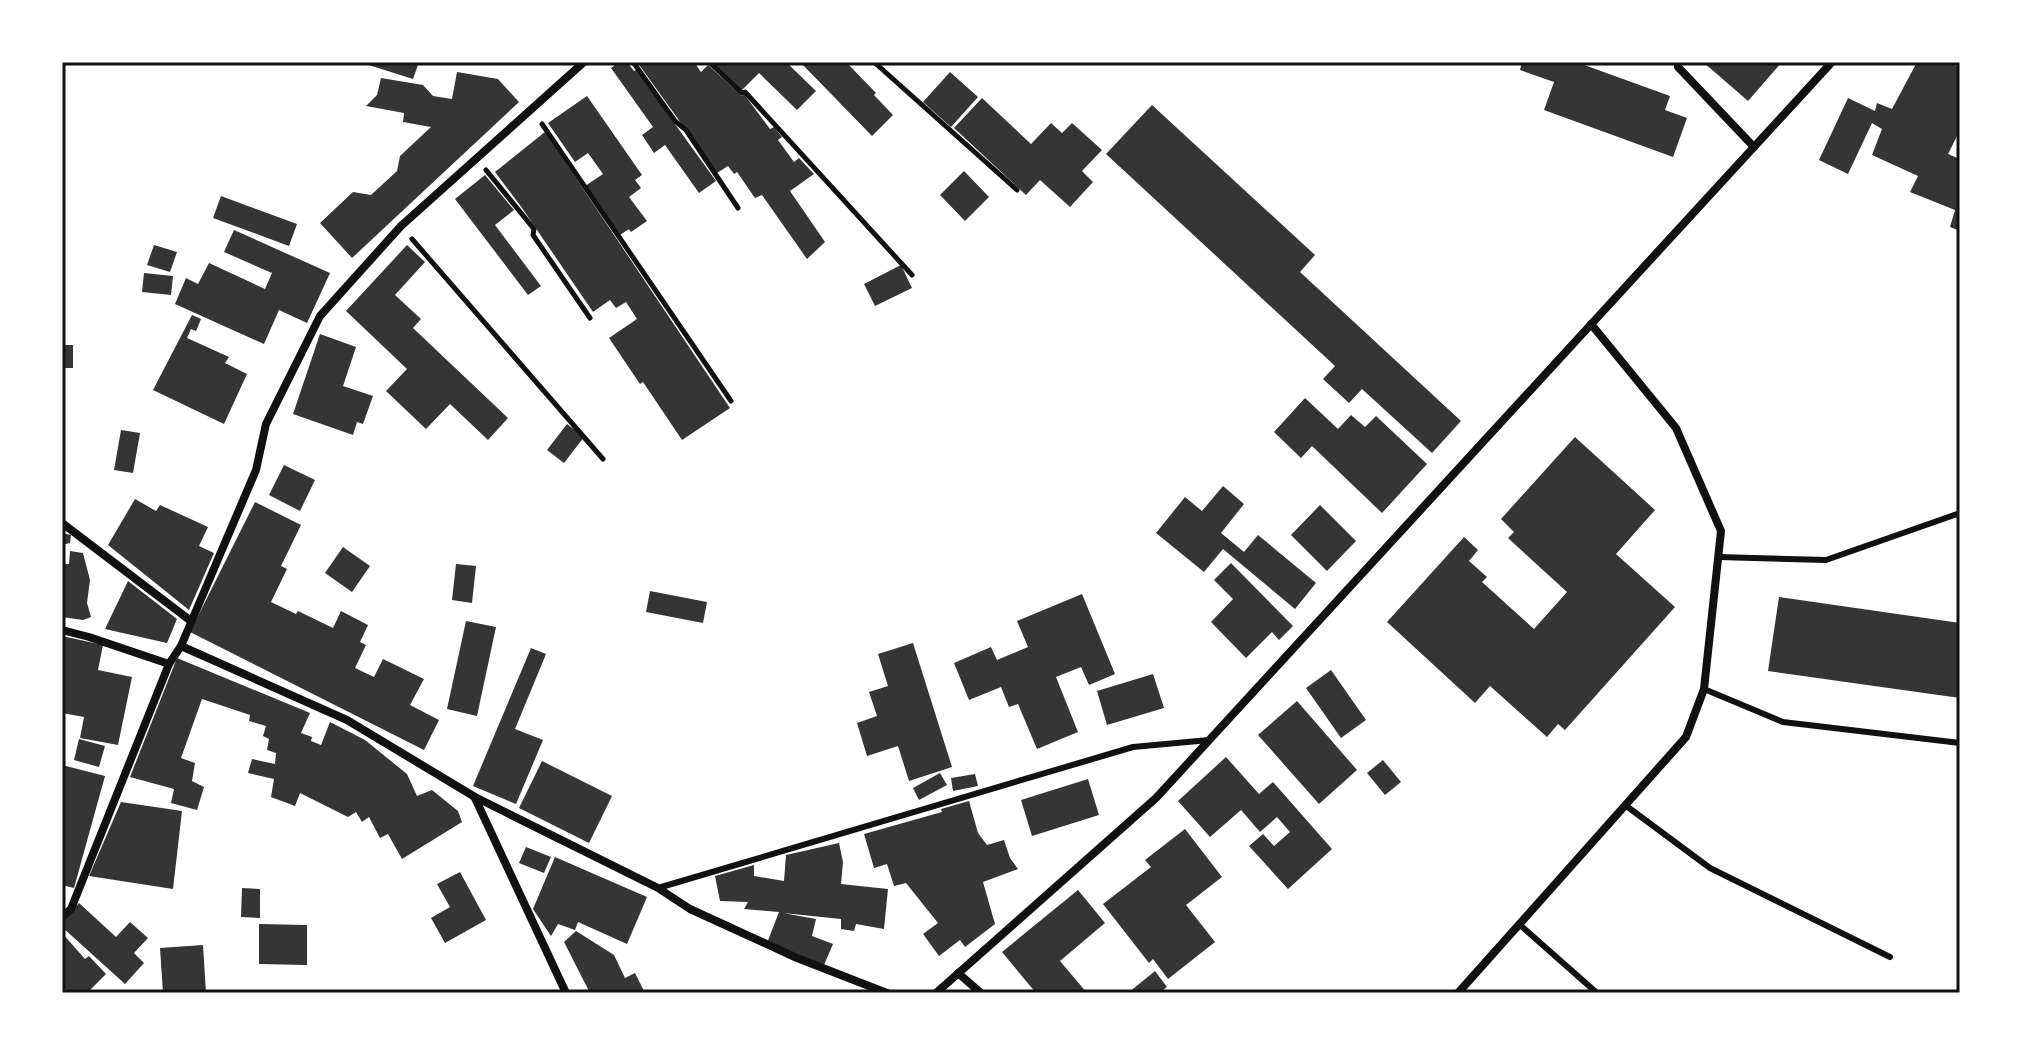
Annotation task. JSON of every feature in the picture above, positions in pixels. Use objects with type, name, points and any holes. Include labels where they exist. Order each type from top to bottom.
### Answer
[{"type":"street","points":[[62,917],[71,909],[169,664],[181,646],[256,470],[266,424],[320,316],[401,226],[584,62]]},
{"type":"street","points":[[1678,62],[1678,67],[1754,147]]},
{"type":"street","points":[[936,993],[1156,798],[1832,62]]},
{"type":"street","points":[[1458,993],[1686,737],[1704,689],[1721,531],[1676,428],[1591,324]]},
{"type":"street","points":[[62,523],[191,621]]},
{"type":"street","points":[[62,630],[169,664]]},
{"type":"street","points":[[181,646],[347,720],[475,797],[658,888],[690,909],[797,958],[887,993]]},
{"type":"street","points":[[475,797],[566,993]]},
{"type":"street","points":[[958,973],[981,993]]},
{"type":"lane","points":[[1718,557],[1826,560],[1960,513]]},
{"type":"lane","points":[[1704,689],[1783,722],[1960,743]]},
{"type":"lane","points":[[658,888],[1133,747],[1209,740]]},
{"type":"lane","points":[[1625,805],[1710,868],[1890,957]]},
{"type":"lane","points":[[1519,924],[1597,993]]},
{"type":"path","points":[[633,62],[675,121],[686,130],[738,208]]},
{"type":"path","points":[[709,62],[742,93],[745,92],[912,275]]},
{"type":"path","points":[[874,62],[1017,190]]},
{"type":"path","points":[[531,109],[731,401]]},
{"type":"path","points":[[475,158],[534,229],[533,235],[590,318]]},
{"type":"path","points":[[401,226],[603,459]]},
{"type":"building","points":[[359,62],[419,62],[413,79]]},
{"type":"building","points":[[619,62],[627,62],[636,70],[716,181],[699,193],[665,145],[654,153],[642,135],[653,127],[611,68]]},
{"type":"building","points":[[637,62],[694,62],[701,72],[708,65],[742,96],[744,94],[770,129],[774,127],[782,137],[778,140],[794,162],[799,158],[814,174],[790,191],[825,242],[807,259],[762,195],[755,198],[737,172],[734,174],[728,166],[717,173]]},
{"type":"building","points":[[712,62],[786,62],[816,91],[797,110],[759,73],[741,91]]},
{"type":"building","points":[[800,62],[846,62],[893,115],[872,136]]},
{"type":"building","points":[[1522,62],[1576,62],[1670,96],[1665,110],[1687,118],[1673,157],[1544,110],[1554,82],[1520,70]]},
{"type":"building","points":[[1703,62],[1782,62],[1748,101]]},
{"type":"building","points":[[1917,62],[1946,62],[1960,67],[1960,130],[1948,154],[1960,159],[1960,231],[1950,227],[1955,210],[1910,192],[1918,176],[1872,155],[1882,129],[1872,123],[1848,174],[1819,160],[1848,98],[1875,111],[1877,103],[1892,109]]},
{"type":"building","points":[[457,72],[498,79],[519,102],[352,258],[320,223],[353,192],[371,195],[397,171],[400,156],[431,127],[403,122],[404,113],[366,106],[377,95],[381,78],[423,85],[433,96],[452,99]]},
{"type":"building","points":[[950,72],[978,97],[951,127],[923,102]]},
{"type":"building","points":[[587,96],[642,175],[635,180],[641,188],[629,197],[647,221],[631,232],[629,229],[620,235],[585,186],[603,174],[588,153],[575,162],[548,123]]},
{"type":"building","points":[[982,98],[1031,144],[1051,123],[1062,133],[1072,123],[1102,150],[1082,171],[1093,182],[1070,207],[1040,180],[1026,195],[954,128]]},
{"type":"building","points":[[1152,105],[1315,255],[1300,272],[1461,421],[1432,453],[1362,389],[1349,403],[1323,379],[1335,366],[1106,154]]},
{"type":"building","points":[[545,132],[730,408],[682,440],[609,338],[637,319],[626,302],[616,308],[610,300],[593,312],[495,172]]},
{"type":"building","points":[[964,171],[989,197],[965,221],[940,195]]},
{"type":"building","points":[[485,175],[514,210],[495,225],[541,286],[528,295],[455,199]]},
{"type":"building","points":[[221,196],[297,224],[289,246],[213,218]]},
{"type":"building","points":[[234,230],[330,273],[307,323],[279,310],[264,344],[175,304],[186,278],[198,284],[209,263],[265,289],[272,273],[224,252]]},
{"type":"building","points":[[154,245],[177,252],[170,272],[147,265]]},
{"type":"building","points":[[407,245],[425,262],[395,295],[421,319],[413,328],[508,418],[488,440],[450,404],[426,429],[386,391],[407,369],[346,311]]},
{"type":"building","points":[[901,265],[912,288],[875,306],[864,284]]},
{"type":"building","points":[[144,273],[173,276],[171,295],[142,292]]},
{"type":"building","points":[[192,315],[201,319],[196,331],[191,329],[187,338],[229,357],[225,363],[247,374],[224,424],[153,390]]},
{"type":"building","points":[[320,334],[356,347],[343,386],[373,396],[363,424],[357,422],[353,435],[293,414]]},
{"type":"building","points":[[62,345],[73,345],[73,368],[62,368]]},
{"type":"building","points":[[1305,398],[1338,429],[1351,415],[1365,427],[1376,416],[1427,464],[1382,513],[1312,446],[1301,458],[1274,432]]},
{"type":"building","points":[[567,424],[584,437],[564,463],[547,450]]},
{"type":"building","points":[[121,430],[140,433],[133,473],[114,470]]},
{"type":"building","points":[[1575,437],[1655,510],[1616,554],[1675,607],[1565,730],[1558,724],[1547,737],[1490,686],[1475,703],[1387,622],[1464,537],[1478,550],[1469,561],[1487,577],[1482,582],[1534,629],[1567,592],[1508,538],[1514,532],[1501,519]]},
{"type":"building","points":[[284,465],[315,480],[300,511],[269,495]]},
{"type":"building","points":[[1223,486],[1244,504],[1221,533],[1244,552],[1258,535],[1316,583],[1295,609],[1223,549],[1204,572],[1156,533],[1185,497],[1202,511]]},
{"type":"building","points":[[135,499],[156,511],[160,505],[208,527],[199,546],[214,553],[189,610],[108,545]]},
{"type":"building","points":[[255,502],[301,525],[281,566],[287,569],[271,602],[333,628],[341,611],[368,625],[360,642],[366,645],[355,668],[374,677],[383,659],[424,679],[410,705],[439,720],[424,750],[190,632]]},
{"type":"building","points":[[1320,505],[1356,541],[1327,571],[1291,535]]},
{"type":"building","points":[[62,533],[71,535],[70,543],[62,545]]},
{"type":"building","points":[[343,547],[370,566],[352,592],[325,573]]},
{"type":"building","points":[[70,551],[83,553],[90,580],[87,603],[91,617],[83,620],[62,617],[62,564],[69,564]]},
{"type":"building","points":[[1231,563],[1293,626],[1279,640],[1272,632],[1246,658],[1211,622],[1233,599],[1214,580]]},
{"type":"building","points":[[456,564],[476,566],[472,603],[452,600]]},
{"type":"building","points":[[128,581],[177,619],[167,643],[105,629]]},
{"type":"building","points":[[650,591],[707,602],[703,623],[646,612]]},
{"type":"building","points":[[1082,594],[1115,674],[1089,685],[1081,667],[1056,677],[1078,732],[1037,749],[1018,704],[1009,707],[1001,687],[969,700],[954,663],[991,647],[997,660],[1028,647],[1017,621]]},
{"type":"building","points":[[1779,597],[1960,623],[1960,698],[1768,671]]},
{"type":"building","points":[[466,621],[496,627],[477,716],[447,709]]},
{"type":"building","points":[[62,636],[103,645],[98,670],[132,677],[118,745],[80,738],[84,717],[62,713]]},
{"type":"building","points":[[913,643],[952,767],[909,781],[898,746],[867,756],[857,723],[877,716],[869,692],[888,686],[878,654]]},
{"type":"building","points":[[531,648],[546,654],[515,729],[543,740],[516,804],[473,786]]},
{"type":"building","points":[[177,658],[310,713],[301,733],[312,737],[311,741],[321,745],[330,722],[365,740],[407,774],[417,796],[432,790],[458,811],[462,822],[402,859],[388,834],[380,838],[369,817],[362,822],[356,812],[348,817],[300,793],[295,806],[271,797],[274,779],[248,773],[252,759],[275,764],[276,753],[267,750],[269,739],[263,736],[266,726],[249,721],[250,715],[202,699],[181,758],[195,763],[192,781],[204,787],[197,810],[171,803],[174,789],[130,777]]},
{"type":"building","points":[[1331,670],[1366,720],[1341,738],[1306,688]]},
{"type":"building","points":[[1153,674],[1164,708],[1107,725],[1097,691]]},
{"type":"building","points":[[1297,701],[1357,770],[1319,804],[1258,735]]},
{"type":"building","points":[[79,739],[105,746],[99,767],[74,760]]},
{"type":"building","points":[[1226,757],[1259,794],[1273,782],[1332,849],[1288,889],[1249,846],[1263,834],[1274,846],[1290,832],[1277,817],[1260,832],[1241,810],[1210,837],[1178,801]]},
{"type":"building","points":[[1383,760],[1401,782],[1385,795],[1367,773]]},
{"type":"building","points":[[542,761],[612,796],[589,843],[519,808]]},
{"type":"building","points":[[62,765],[105,776],[74,888],[62,885]]},
{"type":"building","points":[[940,773],[947,785],[919,800],[913,788]]},
{"type":"building","points":[[975,774],[978,786],[953,791],[951,778]]},
{"type":"building","points":[[1088,779],[1099,815],[1032,836],[1021,800]]},
{"type":"building","points":[[969,801],[978,833],[987,845],[1004,840],[1010,858],[1018,869],[983,882],[995,924],[965,947],[960,940],[939,956],[923,934],[938,923],[906,883],[894,886],[887,864],[874,868],[864,834]]},
{"type":"building","points":[[121,802],[182,811],[173,889],[89,876]]},
{"type":"building","points":[[1185,829],[1222,877],[1186,905],[1215,942],[1168,979],[1153,959],[1149,963],[1103,904],[1151,867],[1145,860]]},
{"type":"building","points":[[839,843],[843,862],[841,884],[888,889],[884,929],[856,924],[854,931],[841,929],[841,919],[783,913],[816,919],[812,936],[833,944],[824,965],[767,943],[779,912],[744,909],[748,902],[720,901],[715,876],[754,865],[754,876],[784,881],[786,855]]},
{"type":"building","points":[[526,847],[551,857],[544,873],[519,863]]},
{"type":"building","points":[[555,857],[647,897],[627,944],[578,922],[575,930],[558,924],[551,936],[533,909]]},
{"type":"building","points":[[460,872],[486,920],[445,943],[431,918],[450,907],[437,884]]},
{"type":"building","points":[[242,888],[260,889],[260,918],[241,917]]},
{"type":"building","points":[[1078,890],[1105,923],[1060,961],[1087,993],[1036,993],[1002,952]]},
{"type":"building","points":[[79,903],[116,937],[130,922],[148,938],[134,953],[144,963],[125,984],[62,927],[62,922]]},
{"type":"building","points":[[259,924],[307,925],[307,965],[259,964]]},
{"type":"building","points":[[576,931],[614,955],[625,978],[635,973],[645,993],[590,993],[564,942]]},
{"type":"building","points":[[62,933],[85,959],[89,956],[106,974],[87,993],[69,993],[62,985]]},
{"type":"building","points":[[203,945],[206,993],[163,993],[160,948]]},
{"type":"building","points":[[1155,971],[1167,987],[1159,993],[1128,993]]}]
